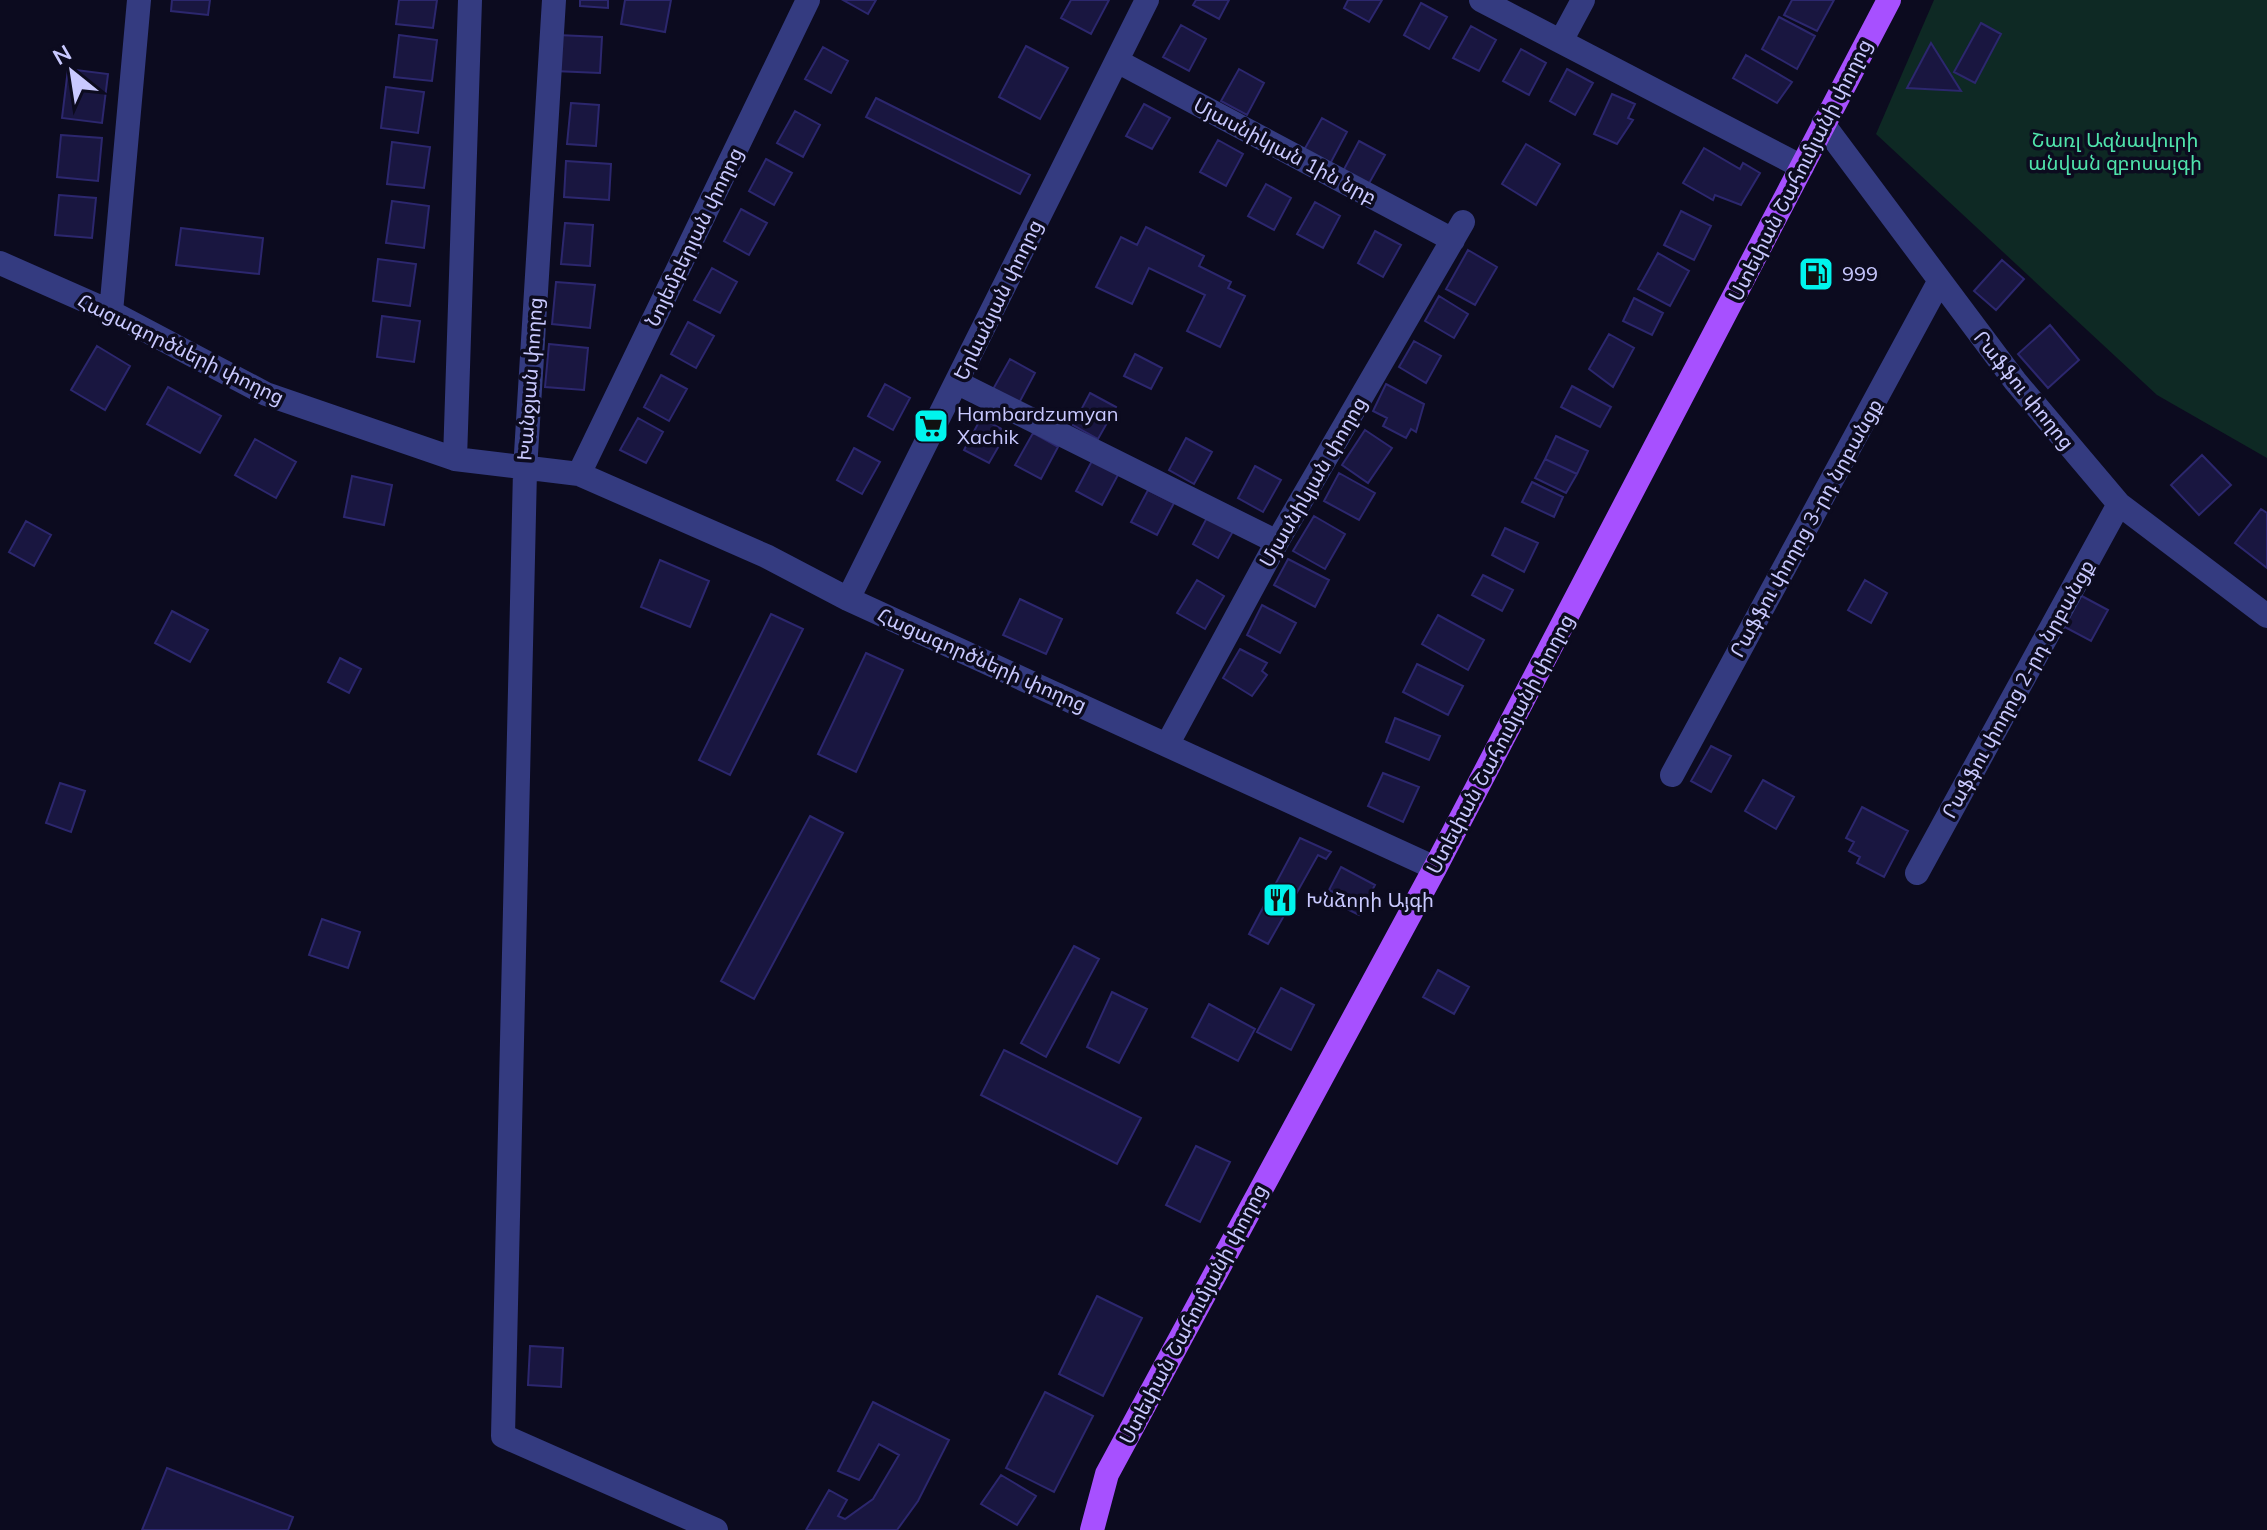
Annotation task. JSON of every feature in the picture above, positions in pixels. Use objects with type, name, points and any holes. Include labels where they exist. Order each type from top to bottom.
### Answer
[{"type":"main road","name":"Ստեփան Շահումյանի փողոց","points":[[1092,1530],[1107,1474],[1435,868],[1889,0]]},
{"type":"street","points":[[111,312],[139,0]]},
{"type":"street","points":[[455,459],[470,0]]},
{"type":"street","name":"Խանջյան փողոց","points":[[455,459],[525,470],[554,0]]},
{"type":"street","name":"Նոյեմբերյան փողոց","points":[[579,474],[808,0]]},
{"type":"street","name":"Երևանյան փողոց","points":[[848,599],[1147,0]]},
{"type":"street","points":[[1481,0],[1802,167]]},
{"type":"street","points":[[1561,41],[1583,0]]},
{"type":"street","name":"Մյասնիկյան 1ին նրբ","points":[[1117,61],[1458,231]]},
{"type":"street","name":"Րաֆֆու փողոց","points":[[1823,124],[2015,381],[2119,504],[2267,616]]},
{"type":"street","name":"Մյասնիկյան փողոց","points":[[1167,745],[1277,542],[1458,231]]},
{"type":"street","name":"Հացագործների փողոց","points":[[0,263],[111,312],[266,394],[455,459]]},
{"type":"street","name":"Րաֆֆու փողոց 3-րդ նրբանցք","points":[[1672,775],[1939,282]]},
{"type":"street","points":[[958,383],[1277,542]]},
{"type":"street","points":[[525,470],[503,1436],[716,1530]]},
{"type":"street","name":"Հացագործների փողոց","points":[[525,470],[579,474],[766,556],[848,599],[1435,868]]},
{"type":"street","name":"Րաֆֆու փողոց 2-րդ նրբանցք","points":[[1917,873],[2119,504]]},
{"type":"green space","name":"Շառլ Ազնավուրի անվան զբոսայգի","points":[[1934,0],[2267,0],[2267,458],[2157,395],[1876,134]]},
{"type":"building","points":[[172,0],[210,0],[208,15],[171,11]]},
{"type":"building","points":[[399,0],[437,0],[433,28],[396,24]]},
{"type":"building","points":[[580,0],[608,0],[608,8],[580,6]]},
{"type":"building","points":[[625,0],[671,0],[665,32],[621,24]]},
{"type":"building","points":[[843,0],[876,0],[868,14]]},
{"type":"building","points":[[1071,0],[1109,0],[1091,34],[1061,18]]},
{"type":"building","points":[[1196,0],[1229,0],[1219,19],[1193,5]]},
{"type":"building","points":[[1348,0],[1382,0],[1369,22],[1344,8]]},
{"type":"building","points":[[1792,0],[1834,0],[1817,31],[1784,15]]},
{"type":"building","points":[[1421,3],[1447,17],[1429,49],[1404,35]]},
{"type":"building","points":[[1779,17],[1815,36],[1797,69],[1762,49]]},
{"type":"building","points":[[1981,23],[2001,34],[1975,83],[1954,72]]},
{"type":"building","points":[[1181,25],[1206,39],[1189,71],[1163,57]]},
{"type":"building","points":[[1471,26],[1496,40],[1479,71],[1453,58]]},
{"type":"building","points":[[399,35],[437,40],[432,81],[394,77]]},
{"type":"building","points":[[557,35],[602,37],[600,73],[554,71]]},
{"type":"building","points":[[1931,43],[1961,91],[1907,88]]},
{"type":"building","points":[[1026,46],[1068,68],[1040,119],[999,97]]},
{"type":"building","points":[[823,47],[848,61],[831,93],[805,79]]},
{"type":"building","points":[[1521,49],[1546,63],[1529,95],[1503,81]]},
{"type":"building","points":[[1746,55],[1792,82],[1777,103],[1733,78]]},
{"type":"building","points":[[68,69],[108,74],[102,123],[62,118]]},
{"type":"building","points":[[1239,69],[1264,83],[1247,115],[1221,101]]},
{"type":"building","points":[[1567,69],[1593,83],[1575,115],[1550,101]]},
{"type":"building","points":[[386,87],[424,92],[418,133],[381,128]]},
{"type":"building","points":[[1612,94],[1635,104],[1628,118],[1633,120],[1617,144],[1594,134]]},
{"type":"building","points":[[876,98],[1030,175],[1020,194],[866,117]]},
{"type":"building","points":[[571,103],[599,105],[596,146],[567,144]]},
{"type":"building","points":[[1144,104],[1170,118],[1152,149],[1126,136]]},
{"type":"building","points":[[795,111],[820,125],[803,157],[777,143]]},
{"type":"building","points":[[1322,118],[1347,132],[1330,164],[1304,150]]},
{"type":"building","points":[[61,135],[102,138],[98,181],[57,177]]},
{"type":"building","points":[[1218,140],[1243,154],[1226,186],[1200,172]]},
{"type":"building","points":[[1359,141],[1385,155],[1367,187],[1342,173]]},
{"type":"building","points":[[392,142],[430,147],[424,188],[387,184]]},
{"type":"building","points":[[1526,144],[1560,164],[1536,205],[1502,184]]},
{"type":"building","points":[[1704,148],[1740,169],[1743,163],[1760,173],[1741,205],[1715,195],[1713,200],[1683,183]]},
{"type":"building","points":[[766,159],[792,173],[774,205],[749,191]]},
{"type":"building","points":[[566,161],[611,164],[609,200],[564,197]]},
{"type":"building","points":[[1266,184],[1291,198],[1274,230],[1248,216]]},
{"type":"building","points":[[59,195],[96,198],[92,238],[55,235]]},
{"type":"building","points":[[392,201],[429,206],[424,248],[386,243]]},
{"type":"building","points":[[1315,202],[1340,216],[1323,248],[1297,234]]},
{"type":"building","points":[[741,209],[767,223],[749,255],[724,241]]},
{"type":"building","points":[[1681,211],[1711,226],[1694,260],[1664,245]]},
{"type":"building","points":[[565,223],[593,225],[590,266],[561,264]]},
{"type":"building","points":[[1146,227],[1204,256],[1199,266],[1231,282],[1228,288],[1245,296],[1220,347],[1187,331],[1205,295],[1149,268],[1132,304],[1096,287],[1121,237],[1137,245]]},
{"type":"building","points":[[181,228],[263,238],[259,274],[176,265]]},
{"type":"building","points":[[1375,231],[1401,245],[1383,277],[1358,263]]},
{"type":"building","points":[[1468,250],[1497,267],[1475,305],[1446,289]]},
{"type":"building","points":[[1658,253],[1689,271],[1670,306],[1638,289]]},
{"type":"building","points":[[378,259],[416,264],[410,306],[373,301]]},
{"type":"building","points":[[2002,260],[2024,279],[1996,310],[1974,291]]},
{"type":"building","points":[[712,268],[737,282],[720,313],[694,300]]},
{"type":"building","points":[[556,282],[595,285],[590,328],[552,324]]},
{"type":"building","points":[[1439,296],[1468,314],[1454,338],[1425,321]]},
{"type":"building","points":[[1634,298],[1663,313],[1652,335],[1623,321]]},
{"type":"building","points":[[382,316],[420,321],[414,362],[377,357]]},
{"type":"building","points":[[688,322],[714,336],[696,368],[671,354]]},
{"type":"building","points":[[2050,325],[2079,360],[2048,388],[2018,354]]},
{"type":"building","points":[[1609,334],[1634,348],[1613,387],[1589,369]]},
{"type":"building","points":[[1414,341],[1441,356],[1426,383],[1399,367]]},
{"type":"building","points":[[549,344],[588,348],[584,390],[545,387]]},
{"type":"building","points":[[97,346],[130,366],[105,410],[71,390]]},
{"type":"building","points":[[1135,354],[1162,368],[1151,389],[1124,376]]},
{"type":"building","points":[[1010,359],[1035,373],[1018,405],[992,391]]},
{"type":"building","points":[[661,375],[687,389],[669,421],[644,407]]},
{"type":"building","points":[[885,384],[910,398],[893,430],[868,416]]},
{"type":"building","points":[[1386,384],[1424,404],[1416,432],[1411,429],[1406,438],[1383,426],[1387,418],[1373,411]]},
{"type":"building","points":[[1572,386],[1611,407],[1600,427],[1561,407]]},
{"type":"building","points":[[168,387],[221,416],[200,453],[147,424]]},
{"type":"building","points":[[1090,393],[1116,407],[1098,439],[1073,425]]},
{"type":"building","points":[[638,418],[663,432],[646,463],[620,450]]},
{"type":"building","points":[[981,418],[1007,432],[989,463],[964,450]]},
{"type":"building","points":[[1365,430],[1392,448],[1368,483],[1342,465]]},
{"type":"building","points":[[1033,433],[1058,447],[1041,479],[1015,465]]},
{"type":"building","points":[[1556,436],[1588,451],[1577,474],[1545,459]]},
{"type":"building","points":[[1186,438],[1212,452],[1194,484],[1169,470]]},
{"type":"building","points":[[255,439],[296,462],[276,498],[235,475]]},
{"type":"building","points":[[854,448],[880,462],[862,494],[837,480]]},
{"type":"building","points":[[2202,455],[2231,485],[2199,515],[2171,485]]},
{"type":"building","points":[[1093,459],[1119,473],[1102,505],[1076,491]]},
{"type":"building","points":[[1545,459],[1577,474],[1566,493],[1535,478]]},
{"type":"building","points":[[1255,466],[1281,480],[1263,512],[1238,498]]},
{"type":"building","points":[[1339,473],[1375,493],[1359,520],[1324,501]]},
{"type":"building","points":[[352,476],[392,485],[384,525],[344,517]]},
{"type":"building","points":[[1532,482],[1563,497],[1554,517],[1522,502]]},
{"type":"building","points":[[1148,490],[1174,503],[1157,535],[1131,522]]},
{"type":"building","points":[[2261,509],[2267,513],[2267,568],[2235,543]]},
{"type":"building","points":[[1210,512],[1236,526],[1218,558],[1193,544]]},
{"type":"building","points":[[1314,516],[1345,534],[1325,569],[1293,551]]},
{"type":"building","points":[[26,521],[51,535],[34,566],[9,552]]},
{"type":"building","points":[[1505,528],[1538,543],[1524,572],[1492,555]]},
{"type":"building","points":[[1288,559],[1329,580],[1315,607],[1274,585]]},
{"type":"building","points":[[660,560],[709,581],[690,627],[641,607]]},
{"type":"building","points":[[1483,575],[1513,590],[1502,611],[1472,595]]},
{"type":"building","points":[[1197,580],[1224,596],[1205,629],[1177,613]]},
{"type":"building","points":[[1865,580],[1887,593],[1871,623],[1848,610]]},
{"type":"building","points":[[2078,594],[2108,610],[2091,641],[2061,625]]},
{"type":"building","points":[[1020,599],[1062,619],[1046,654],[1003,635]]},
{"type":"building","points":[[1262,605],[1296,623],[1280,653],[1247,635]]},
{"type":"building","points":[[172,611],[208,630],[190,662],[155,643]]},
{"type":"building","points":[[771,614],[803,629],[730,775],[699,760]]},
{"type":"building","points":[[1438,615],[1484,640],[1468,670],[1422,644]]},
{"type":"building","points":[[1240,649],[1267,663],[1262,671],[1267,675],[1252,696],[1223,678]]},
{"type":"building","points":[[866,653],[903,670],[856,772],[818,754]]},
{"type":"building","points":[[340,658],[361,669],[349,693],[328,682]]},
{"type":"building","points":[[1417,664],[1463,686],[1448,715],[1403,692]]},
{"type":"building","points":[[1395,718],[1440,736],[1429,760],[1386,742]]},
{"type":"building","points":[[1711,746],[1731,756],[1711,792],[1691,781]]},
{"type":"building","points":[[1383,773],[1419,787],[1403,822],[1368,806]]},
{"type":"building","points":[[1763,780],[1794,797],[1776,829],[1745,811]]},
{"type":"building","points":[[60,783],[85,791],[71,832],[46,823]]},
{"type":"building","points":[[1862,807],[1908,831],[1884,877],[1857,863],[1860,857],[1849,851],[1854,842],[1846,838]]},
{"type":"building","points":[[810,816],[843,833],[754,999],[721,981]]},
{"type":"building","name":"Խնձորի Այգի","points":[[1300,838],[1331,852],[1326,859],[1318,855],[1268,944],[1249,934]]},
{"type":"building","points":[[1341,867],[1375,885],[1359,915],[1341,906],[1345,898],[1329,890]]},
{"type":"building","points":[[322,919],[360,932],[348,968],[309,955]]},
{"type":"building","points":[[1074,946],[1099,959],[1046,1057],[1021,1043]]},
{"type":"building","points":[[1438,970],[1469,987],[1454,1014],[1423,997]]},
{"type":"building","points":[[1281,988],[1314,1005],[1291,1050],[1257,1032]]},
{"type":"building","points":[[1112,992],[1147,1009],[1119,1063],[1087,1047]]},
{"type":"building","points":[[1209,1004],[1255,1029],[1238,1061],[1192,1037]]},
{"type":"building","points":[[1004,1050],[1141,1118],[1117,1164],[981,1095]]},
{"type":"building","points":[[1196,1146],[1230,1162],[1200,1222],[1166,1205]]},
{"type":"building","points":[[1097,1296],[1142,1318],[1103,1396],[1059,1374]]},
{"type":"building","points":[[530,1346],[563,1348],[561,1387],[528,1385]]},
{"type":"building","points":[[1045,1392],[1093,1416],[1054,1492],[1006,1468]]},
{"type":"building","points":[[873,1402],[949,1440],[918,1501],[897,1530],[806,1530],[829,1490],[847,1500],[838,1516],[845,1519],[873,1499],[899,1455],[879,1444],[859,1480],[838,1471]]},
{"type":"building","points":[[167,1468],[293,1517],[288,1530],[142,1530]]},
{"type":"building","points":[[1001,1475],[1036,1496],[1017,1525],[981,1504]]},
{"type":"place","name":"999","points":[[1816,274]]},
{"type":"place","name":"Hambardzumyan Xachik","points":[[931,426]]},
{"type":"place","name":"Խնձորի Այգի","points":[[1280,900]]}]
